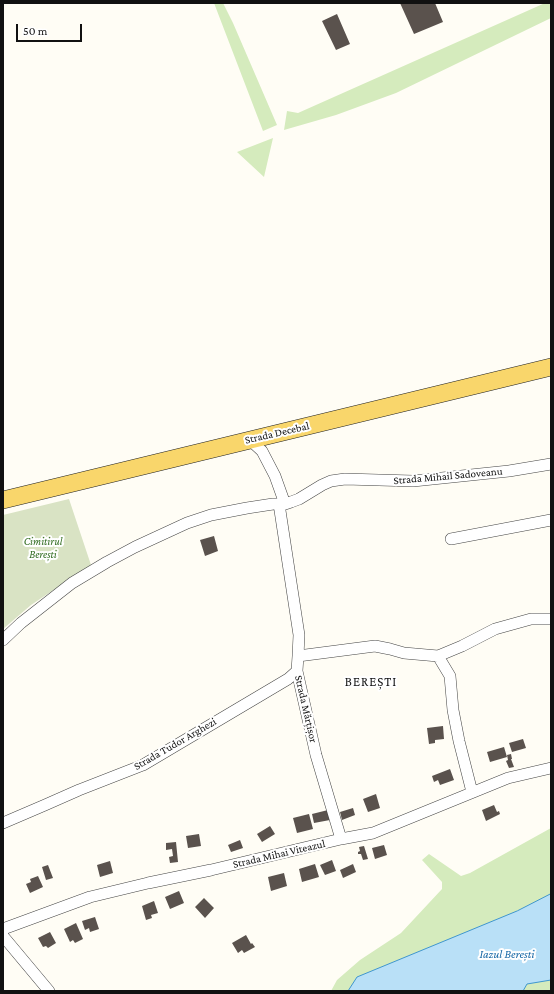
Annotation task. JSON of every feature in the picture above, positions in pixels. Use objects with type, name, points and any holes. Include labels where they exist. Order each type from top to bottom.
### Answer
[{"type":"main road","name":"Strada Decebal","points":[[3,500],[551,367]]},
{"type":"street","name":"Strada Mărțișor","points":[[250,440],[262,451],[275,476],[282,504],[299,635],[296,671],[316,755],[341,839]]},
{"type":"street","name":"Strada Mihail Sadoveanu","points":[[3,640],[21,623],[72,583],[135,547],[181,525],[211,516],[254,507],[282,504],[299,499],[331,481],[345,479],[414,480],[510,471],[551,464]]},
{"type":"street","points":[[451,540],[551,520]]},
{"type":"street","points":[[298,656],[375,646],[404,653],[438,656],[496,629],[531,619],[551,619]]},
{"type":"street","points":[[438,656],[450,676],[453,710],[472,792]]},
{"type":"street","name":"Strada Tudor Arghezi","points":[[3,823],[78,790],[143,765],[288,679],[296,671]]},
{"type":"street","name":"Strada Mihai Viteazul","points":[[3,928],[90,897],[341,839],[373,833],[508,778],[551,768]]},
{"type":"street","points":[[3,936],[49,991]]},
{"type":"green space","points":[[214,3],[223,3],[277,125],[263,131]]},
{"type":"green space","points":[[545,3],[551,3],[551,18],[396,93],[336,115],[284,130],[287,111],[298,113]]},
{"type":"green space","points":[[273,138],[264,177],[237,152]]},
{"type":"green space","name":"Cimitirul Berești","points":[[69,499],[91,565],[31,605],[3,629],[3,515]]},
{"type":"green space","points":[[551,828],[551,991],[331,991],[337,980],[360,960],[401,933],[442,889],[442,882],[422,860],[429,854],[461,876],[470,873]]},
{"type":"water","name":"Iazul Berești","points":[[551,894],[551,980],[527,984],[523,991],[348,991],[357,977],[517,911]]},
{"type":"building","points":[[400,3],[435,3],[443,22],[414,34]]},
{"type":"building","points":[[337,14],[350,44],[336,50],[322,21]]},
{"type":"building","points":[[214,536],[218,551],[205,556],[200,540]]},
{"type":"building","points":[[443,726],[444,739],[435,740],[435,743],[429,744],[427,728]]},
{"type":"building","points":[[523,739],[526,748],[512,752],[509,743]]},
{"type":"building","points":[[504,747],[507,757],[490,762],[487,752]]},
{"type":"building","points":[[511,754],[514,767],[509,768],[506,761],[508,760],[507,755]]},
{"type":"building","points":[[450,769],[454,780],[440,785],[438,780],[434,782],[432,776]]},
{"type":"building","points":[[376,794],[380,808],[368,812],[363,799]]},
{"type":"building","points":[[494,805],[497,812],[499,811],[500,814],[486,821],[482,810]]},
{"type":"building","points":[[353,808],[355,815],[342,820],[340,812]]},
{"type":"building","points":[[328,810],[330,820],[314,823],[312,814]]},
{"type":"building","points":[[309,814],[313,829],[297,833],[293,818]]},
{"type":"building","points":[[270,826],[275,834],[262,842],[257,834]]},
{"type":"building","points":[[199,834],[201,846],[188,848],[186,836]]},
{"type":"building","points":[[240,840],[243,848],[231,852],[228,845]]},
{"type":"building","points":[[176,842],[178,862],[170,863],[169,857],[173,856],[172,849],[166,850],[166,843]]},
{"type":"building","points":[[384,845],[387,855],[375,859],[372,848]]},
{"type":"building","points":[[364,846],[368,859],[363,860],[361,854],[358,854],[358,852],[360,851],[359,847]]},
{"type":"building","points":[[332,860],[336,871],[325,875],[320,865]]},
{"type":"building","points":[[110,861],[113,873],[100,877],[97,865]]},
{"type":"building","points":[[315,864],[319,877],[302,882],[299,869]]},
{"type":"building","points":[[353,864],[356,872],[343,878],[340,870]]},
{"type":"building","points":[[48,865],[53,878],[46,880],[42,867]]},
{"type":"building","points":[[284,873],[287,886],[271,891],[268,877]]},
{"type":"building","points":[[38,876],[43,887],[30,893],[26,884],[31,882],[30,879]]},
{"type":"building","points":[[179,891],[184,903],[170,909],[165,897]]},
{"type":"building","points":[[204,898],[214,908],[205,918],[195,907]]},
{"type":"building","points":[[154,901],[158,913],[151,915],[152,918],[146,920],[142,906]]},
{"type":"building","points":[[95,917],[99,929],[90,932],[89,928],[85,930],[82,921]]},
{"type":"building","points":[[76,923],[83,939],[75,943],[73,940],[70,942],[64,929]]},
{"type":"building","points":[[50,932],[56,943],[48,948],[46,946],[43,947],[38,938]]},
{"type":"building","points":[[246,935],[251,944],[252,943],[255,947],[244,953],[242,950],[238,953],[232,943]]},
{"type":"district","name":"BEREȘTI","points":[[371,682]]}]
